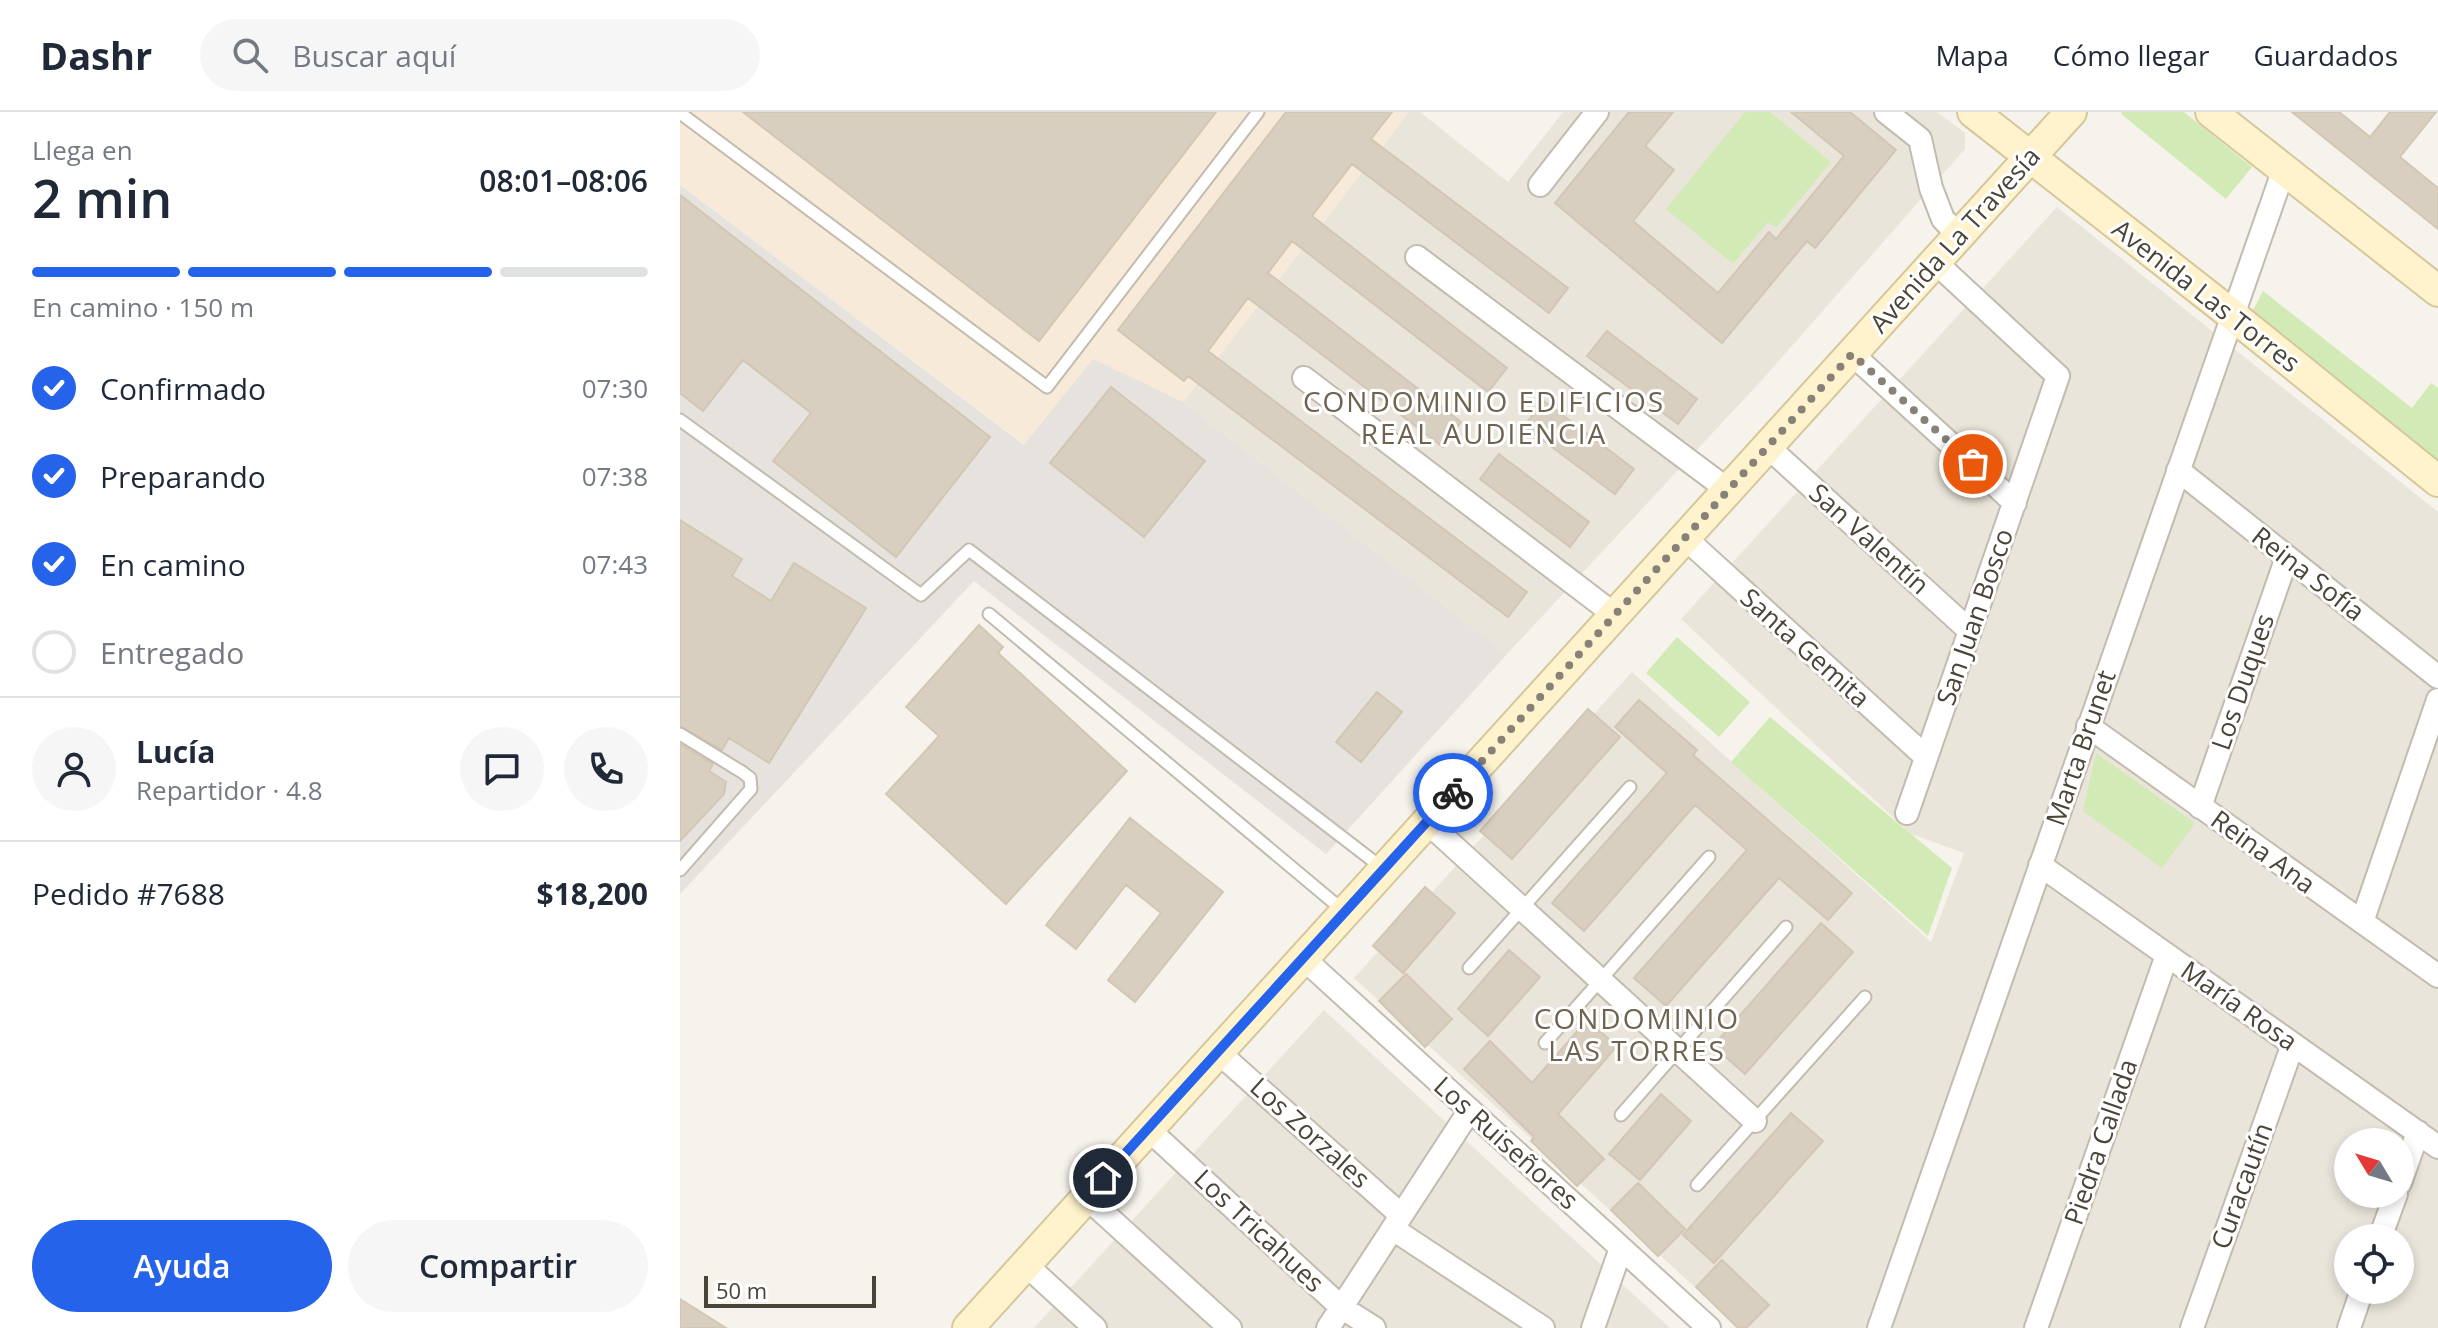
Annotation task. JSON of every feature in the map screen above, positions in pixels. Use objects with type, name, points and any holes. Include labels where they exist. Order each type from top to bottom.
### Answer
[{"type":"street","points":[[1540,185],[1597,112]]},
{"type":"street","points":[[1886,112],[1920,139],[1931,188],[1943,219],[1959,236]]},
{"type":"street","name":"Avenida Las Torres","points":[[1973,112],[2438,481]]},
{"type":"street","name":"Avenida La Travesía","points":[[968,1328],[2071,112]]},
{"type":"street","points":[[2217,114],[2438,291]]},
{"type":"street","name":"Marta Brunet","points":[[1879,1328],[2284,169]]},
{"type":"street","points":[[1417,257],[1728,490]]},
{"type":"street","name":"San Juan Bosco","points":[[1907,813],[2058,376],[1935,262]]},
{"type":"street","points":[[1852,354],[2015,503]]},
{"type":"street","points":[[1304,378],[1615,615]]},
{"type":"street","name":"San Valentín","points":[[1768,447],[1970,631]]},
{"type":"street","name":"Reina Sofía","points":[[2178,470],[2438,677]]},
{"type":"street","name":"Santa Gemita","points":[[1685,538],[1926,757]]},
{"type":"street","name":"Los Duques","points":[[2200,807],[2287,557]]},
{"type":"street","points":[[2362,922],[2438,700]]},
{"type":"street","name":"Reina Ana","points":[[2088,726],[2438,976]]},
{"type":"street","points":[[1427,822],[1755,1121]]},
{"type":"street","name":"María Rosa","points":[[2040,865],[2438,1147]]},
{"type":"street","name":"Piedra Callada","points":[[2036,1328],[2167,955]]},
{"type":"street","name":"Los Ruiseñores","points":[[1303,958],[1709,1328]]},
{"type":"street","name":"Curacautín","points":[[2192,1328],[2293,1044]]},
{"type":"street","name":"Los Zorzales","points":[[1218,1052],[1397,1222],[1543,1328]]},
{"type":"street","points":[[1328,1328],[1470,1110]]},
{"type":"street","name":"Los Tricahues","points":[[1148,1129],[1341,1307],[1374,1328]]},
{"type":"street","points":[[2414,1143],[2418,1132]]},
{"type":"street","points":[[1086,1197],[1230,1328]]},
{"type":"street","points":[[1593,1328],[1621,1248]]},
{"type":"street","points":[[1025,1264],[1095,1328]]},
{"type":"street","points":[[2349,1328],[2357,1304]]},
{"type":"lane","points":[[680,113],[1047,387],[1258,112]]},
{"type":"lane","points":[[680,420],[921,595],[969,550],[1384,869]]},
{"type":"lane","points":[[989,614],[1345,912]]},
{"type":"lane","points":[[680,734],[750,778],[751,789],[680,870]]},
{"type":"lane","points":[[1469,968],[1630,787]]},
{"type":"lane","points":[[1545,1043],[1709,857]]},
{"type":"lane","points":[[1621,1115],[1786,927]]},
{"type":"lane","points":[[1697,1185],[1865,997]]},
{"type":"shaded area","points":[[680,112],[1409,112],[1183,402],[1093,360],[1025,445],[680,185]]},
{"type":"shaded area","points":[[1409,112],[1420,112],[1508,182],[1563,112],[1937,112],[1965,133],[1965,149],[1761,381],[1507,654],[1183,402]]},
{"type":"shaded area","points":[[680,185],[1024,445],[1093,359],[1183,402],[1507,654],[1326,854],[974,581],[680,894]]},
{"type":"shaded area","points":[[2057,207],[2438,512],[2438,1328],[1740,1328],[1354,978],[1632,672],[1931,942],[1964,853],[1911,834],[1681,619]]},
{"type":"shaded area","points":[[1324,1010],[1670,1328],[1034,1328]]},
{"type":"green space","points":[[1745,112],[1770,112],[1831,162],[1776,228],[1768,222],[1733,264],[1666,209]]},
{"type":"green space","points":[[2122,112],[2184,112],[2252,167],[2226,199]]},
{"type":"green space","points":[[2263,291],[2412,408],[2431,383],[2438,388],[2438,462],[2251,314]]},
{"type":"green space","points":[[1677,637],[1750,702],[1719,737],[1646,673]]},
{"type":"green space","points":[[1770,717],[1952,868],[1928,936],[1731,762]]},
{"type":"green space","points":[[2096,753],[2195,823],[2162,868],[2083,811]]},
{"type":"building","points":[[743,112],[1216,112],[1039,341]]},
{"type":"building","points":[[1286,112],[1392,112],[1371,139],[1568,288],[1549,313],[1352,164],[1312,216],[1507,368],[1488,392],[1292,241],[1268,273],[1461,422],[1443,447],[1248,298],[1208,351],[1527,592],[1508,617],[1188,376],[1184,381],[1118,330]]},
{"type":"building","points":[[1629,112],[1673,112],[1645,146],[1674,170],[1633,221],[1718,293],[1769,232],[1776,239],[1844,156],[1791,112],[1850,112],[1896,150],[1815,248],[1807,241],[1722,343],[1555,203]]},
{"type":"building","points":[[2292,112],[2339,112],[2370,137],[2390,112],[2436,112],[2400,157],[2438,188],[2438,229]]},
{"type":"building","points":[[680,195],[990,437],[896,557],[773,461],[811,413],[743,360],[703,411],[680,393]]},
{"type":"building","points":[[1607,331],[1697,399],[1678,424],[1587,356]]},
{"type":"building","points":[[1111,387],[1205,461],[1144,537],[1050,463]]},
{"type":"building","points":[[1544,401],[1634,469],[1615,494],[1524,426]]},
{"type":"building","points":[[1499,454],[1589,522],[1570,547],[1480,479]]},
{"type":"building","points":[[680,520],[742,559],[732,576],[771,601],[794,563],[866,608],[769,763],[729,738],[722,750],[680,726]]},
{"type":"building","points":[[979,625],[1003,647],[998,653],[1127,771],[1006,904],[886,794],[939,736],[906,707]]},
{"type":"building","points":[[1377,692],[1402,712],[1361,762],[1336,742]]},
{"type":"building","points":[[1639,700],[1697,750],[1693,755],[1852,893],[1828,920],[1779,878],[1666,1006],[1634,978],[1747,850],[1695,805],[1584,931],[1552,903],[1667,773],[1615,727]]},
{"type":"building","points":[[1588,709],[1620,737],[1512,859],[1480,831]]},
{"type":"building","points":[[680,744],[713,764],[709,771],[726,782],[724,794],[680,841]]},
{"type":"building","points":[[1130,818],[1223,892],[1135,1002],[1108,980],[1161,913],[1126,885],[1076,949],[1046,925]]},
{"type":"building","points":[[1425,887],[1455,913],[1403,973],[1373,946]]},
{"type":"building","points":[[1821,923],[1853,952],[1745,1074],[1713,1046]]},
{"type":"building","points":[[1509,950],[1540,977],[1488,1036],[1458,1009]]},
{"type":"building","points":[[1406,974],[1452,1019],[1425,1047],[1379,1001]]},
{"type":"building","points":[[1587,1020],[1617,1046],[1558,1114],[1604,1159],[1577,1186],[1531,1141],[1534,1137],[1464,1069],[1490,1041],[1532,1083]]},
{"type":"building","points":[[1661,1094],[1691,1121],[1640,1180],[1609,1154]]},
{"type":"building","points":[[1791,1113],[1823,1141],[1714,1263],[1683,1235]]},
{"type":"building","points":[[1638,1183],[1685,1229],[1658,1256],[1611,1210]]},
{"type":"building","points":[[1722,1260],[1769,1305],[1746,1328],[1738,1328],[1696,1287]]},
{"type":"building","points":[[680,1299],[726,1328],[680,1328]]},
{"type":"way so far","points":[[1453,793],[1852,354],[1973,464]]},
{"type":"district","name":"CONDOMINIO EDIFICIOS REAL AUDIENCIA","points":[[1484,418]]},
{"type":"district","name":"CONDOMINIO LAS TORRES","points":[[1637,1035]]},
{"type":"route","points":[[1103,1178],[1453,793]]}]
